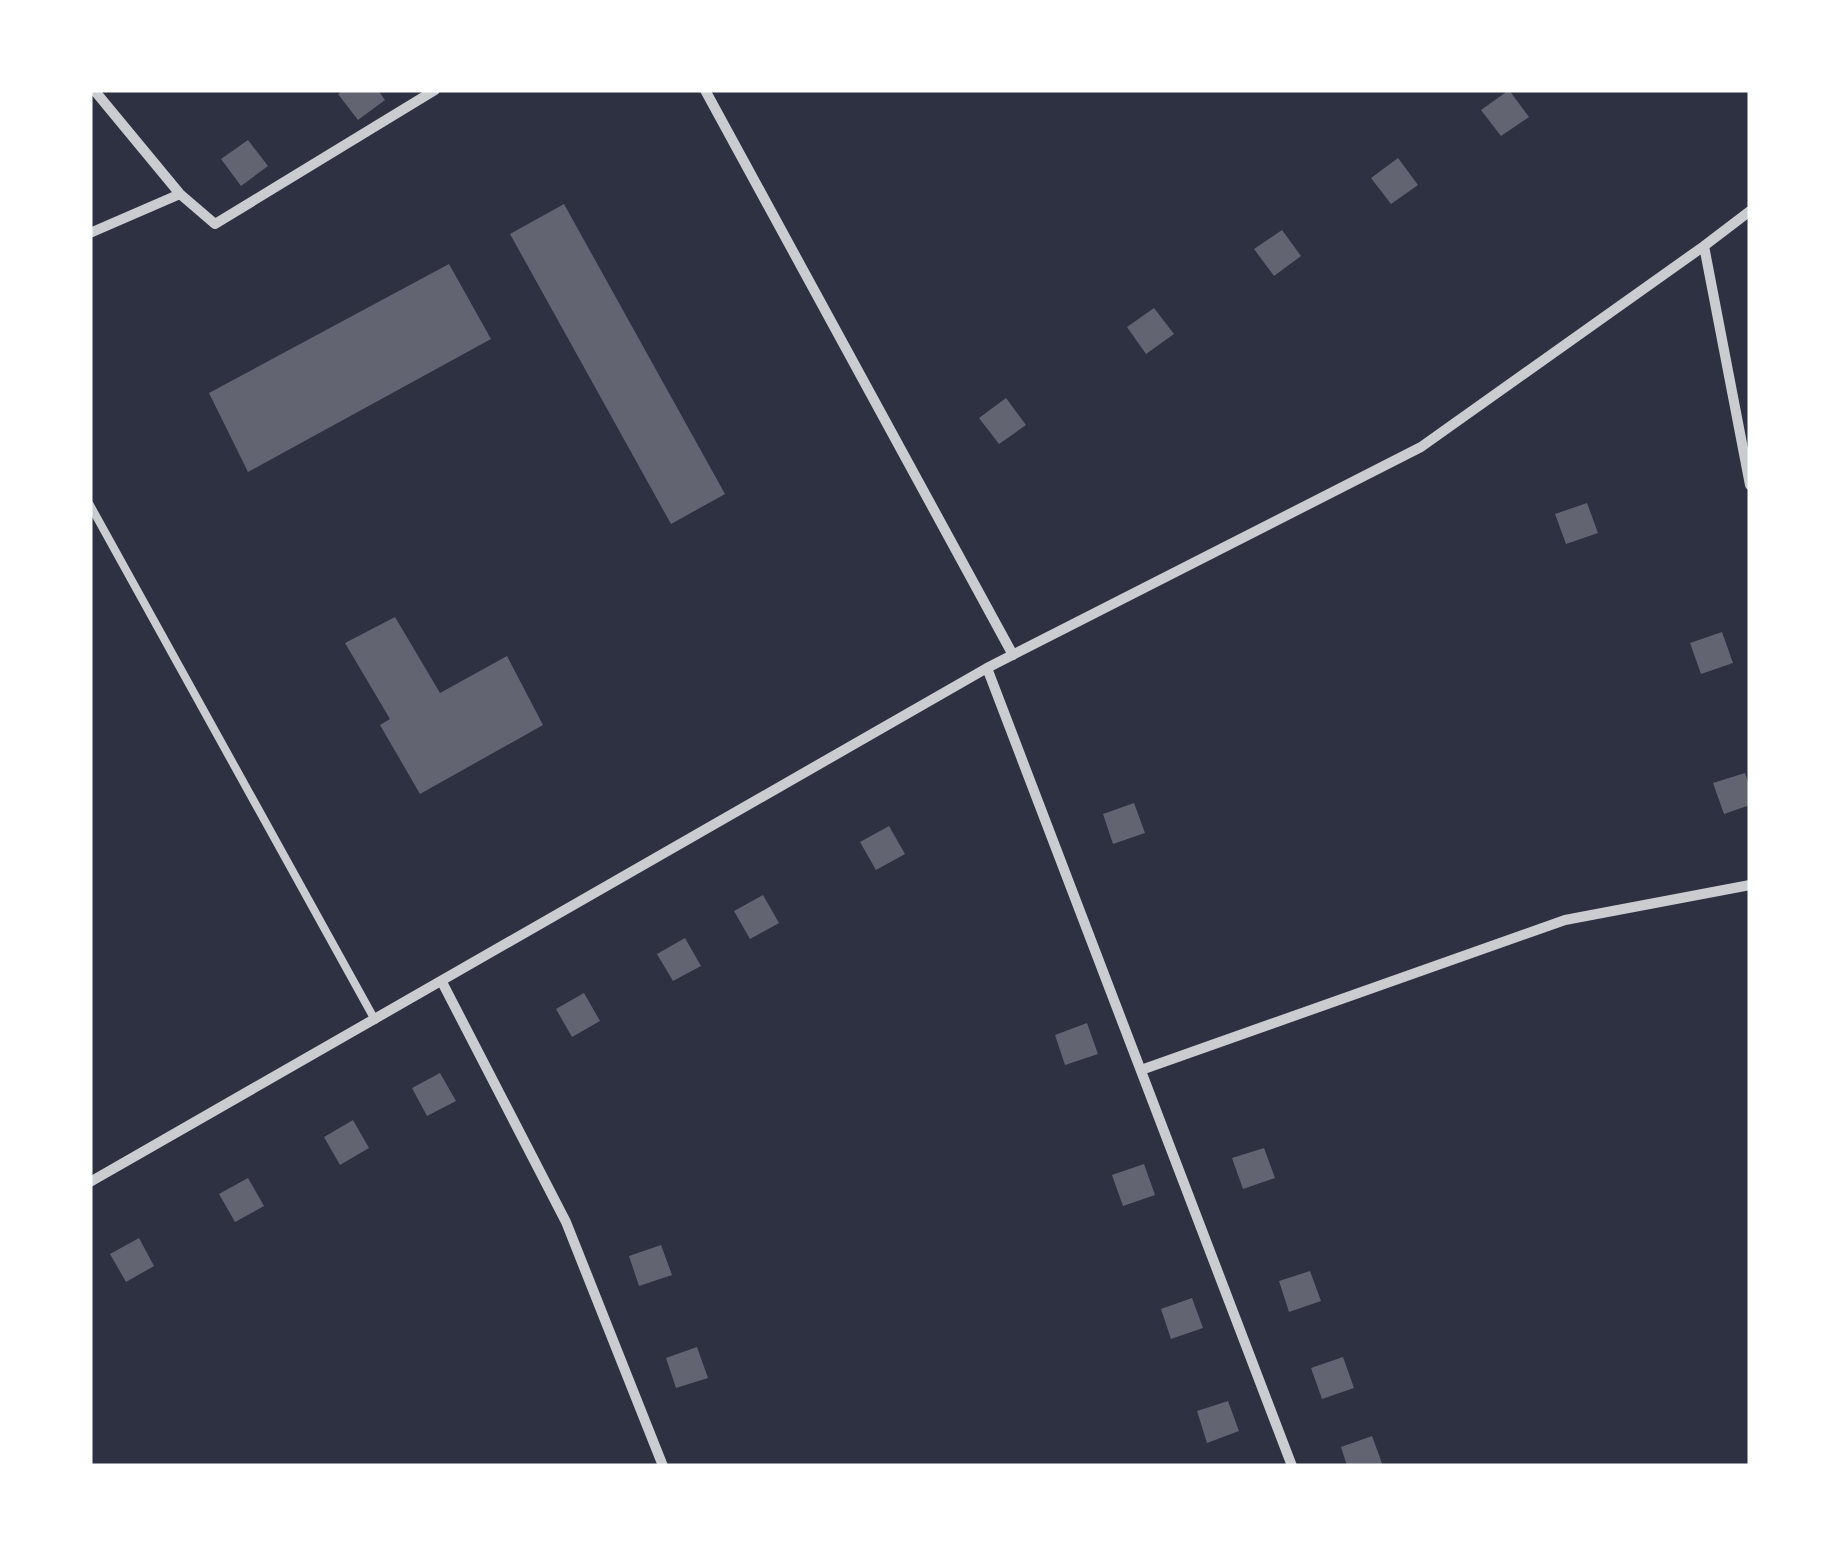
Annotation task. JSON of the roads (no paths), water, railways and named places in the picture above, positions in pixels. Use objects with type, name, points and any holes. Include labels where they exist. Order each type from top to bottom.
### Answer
[{"type":"street","points":[[94,90],[180,194],[215,224],[434,90]]},
{"type":"street","points":[[705,90],[1013,655]]},
{"type":"street","points":[[90,233],[180,194]]},
{"type":"street","points":[[90,1182],[987,668],[1421,448],[1750,211]]},
{"type":"street","points":[[1704,246],[1750,485]]},
{"type":"street","points":[[987,668],[1292,1466]]},
{"type":"street","points":[[1140,1070],[1566,920],[1750,885]]},
{"type":"street","points":[[442,982],[566,1222],[663,1466]]},
{"type":"lane","points":[[90,505],[375,1020]]}]
